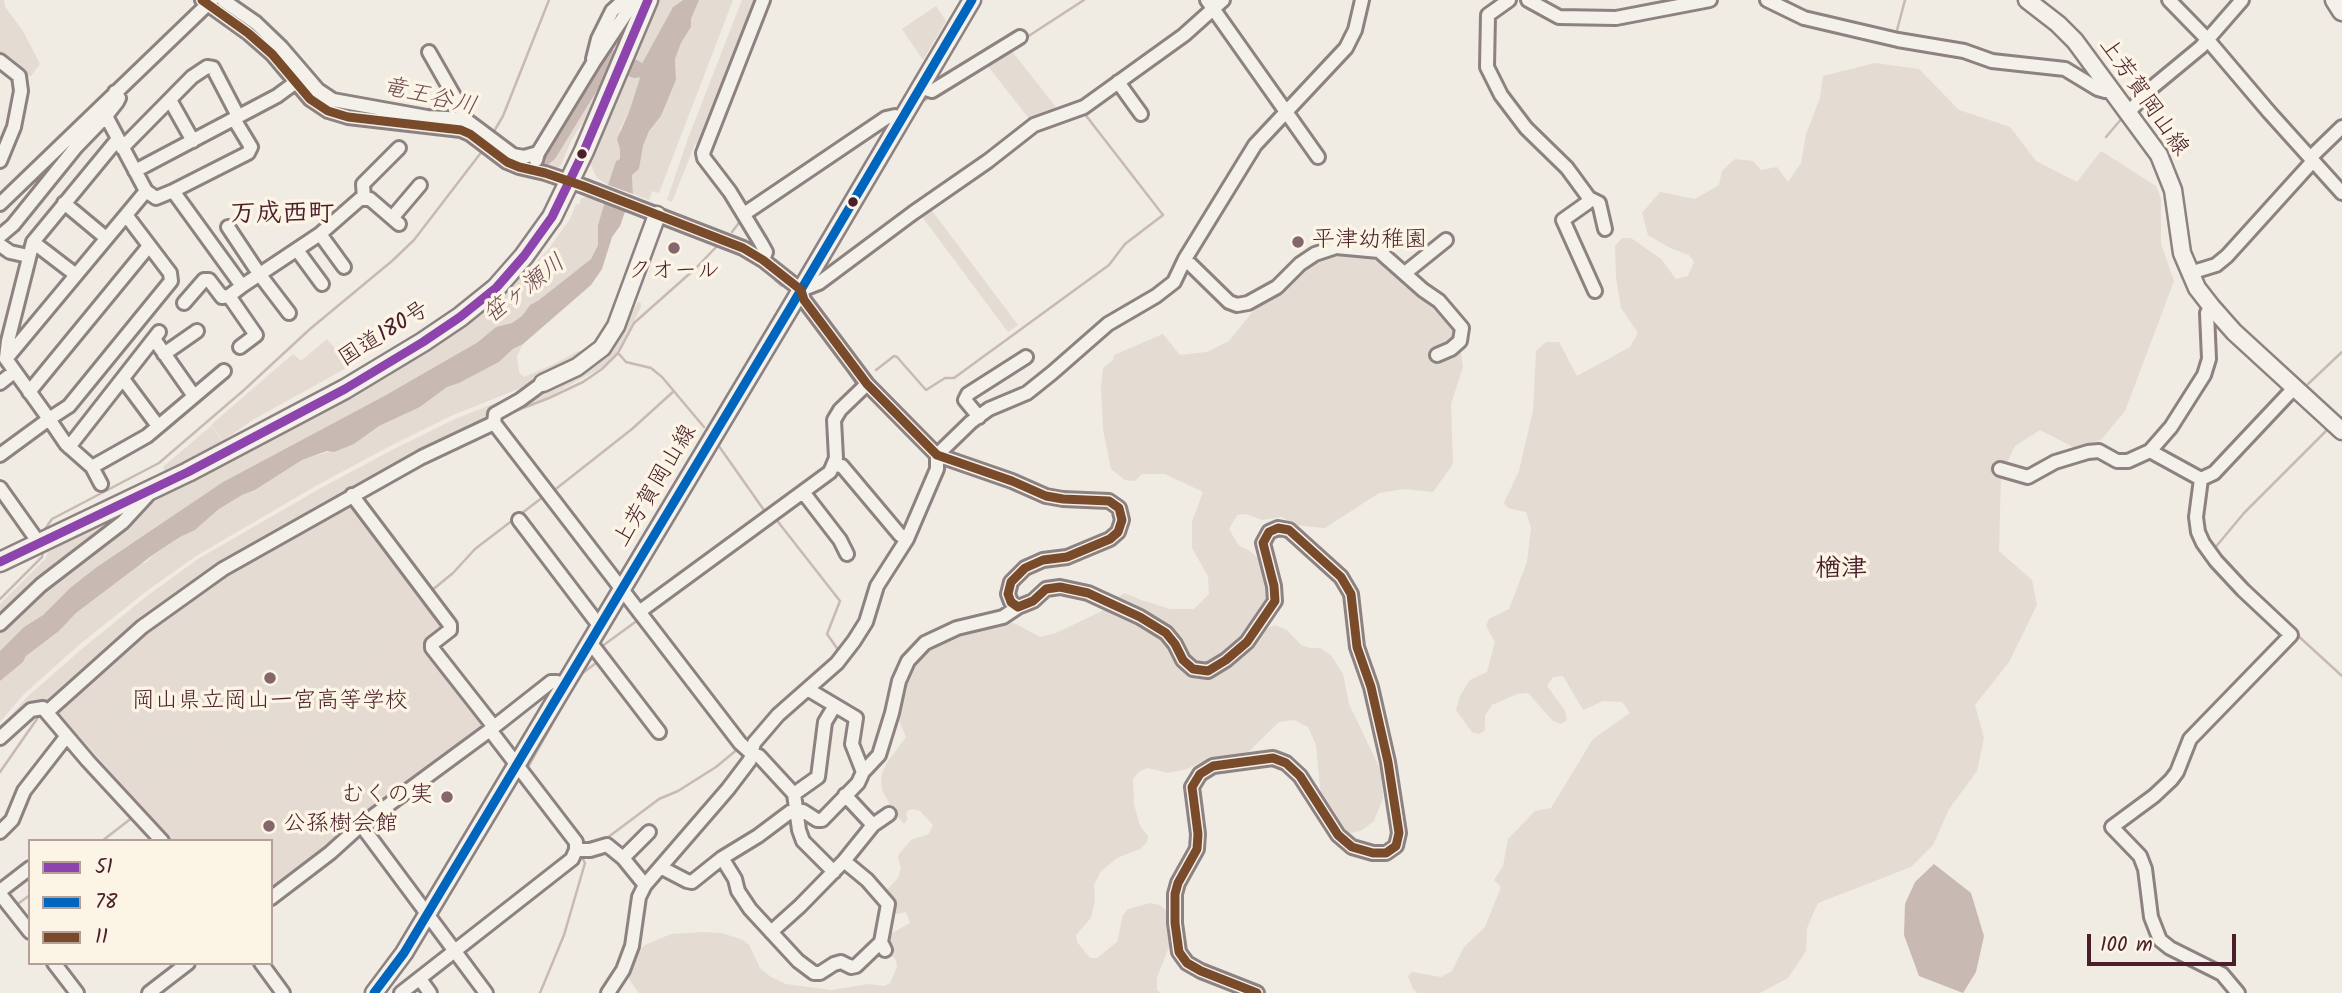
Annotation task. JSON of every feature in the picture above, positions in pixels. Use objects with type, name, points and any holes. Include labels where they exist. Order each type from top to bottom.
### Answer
[{"type":"highway","name":"国道180号","points":[[0,562],[155,488],[345,389],[460,317],[496,288],[524,256],[552,217],[570,182],[648,0]]},
{"type":"highway","points":[[2334,0],[2342,11]]},
{"type":"main road","name":"上芳賀岡山線","points":[[374,993],[404,953],[801,290],[882,132],[901,119],[972,0]]},
{"type":"main road","name":"上芳賀岡山線","points":[[2027,0],[2075,41],[2159,155],[2173,190],[2182,253],[2190,273],[2211,306],[2234,332],[2342,431]]},
{"type":"main road","points":[[543,383],[577,367],[602,348],[616,326],[657,214]]},
{"type":"street","points":[[223,0],[256,23],[281,47],[312,84],[333,100],[427,117],[465,119]]},
{"type":"street","points":[[601,0],[612,11]]},
{"type":"street","points":[[593,63],[598,39],[612,11],[624,0]]},
{"type":"street","points":[[536,162],[593,63],[635,0]]},
{"type":"street","points":[[763,0],[703,153],[766,252],[763,260]]},
{"type":"street","points":[[608,993],[623,970],[632,946],[639,897],[645,885],[750,760],[754,743],[778,715],[837,663],[866,622],[877,586],[907,540],[937,469],[937,455],[989,409],[1027,393],[1108,324],[1156,296],[1174,282],[1185,259],[1255,145],[1346,48],[1362,0]]},
{"type":"street","points":[[1509,0],[1488,15],[1487,66],[1501,95],[1526,128],[1567,168],[1589,198],[1600,202],[1605,229]]},
{"type":"street","points":[[1528,0],[1559,16],[1616,18],[1710,0]]},
{"type":"street","points":[[1767,0],[1804,18],[1898,40],[1964,51],[1992,61],[2065,69],[2098,89],[2110,90]]},
{"type":"street","points":[[2169,0],[2311,162],[2342,193]]},
{"type":"street","points":[[2129,112],[2149,90],[2206,41],[2242,0]]},
{"type":"street","points":[[0,204],[208,1],[272,54],[310,99],[328,111],[348,117],[461,130],[482,138]]},
{"type":"street","points":[[801,290],[819,283],[1034,125],[1081,108],[1184,35],[1213,3],[1318,157]]},
{"type":"street","points":[[920,87],[932,91],[1020,37]]},
{"type":"street","points":[[429,52],[465,119],[507,162],[536,162],[570,182],[716,237],[763,260],[801,290],[804,300],[867,384],[937,455],[1046,496],[1109,500],[1119,509],[1122,520],[1118,532],[1110,539],[1067,558],[1043,561],[1025,568],[1011,582],[1008,594],[1011,602],[1018,607]]},
{"type":"street","points":[[0,61],[19,76],[21,91],[14,127],[0,161]]},
{"type":"street","points":[[102,484],[92,467],[69,447],[6,359],[33,242],[64,203],[119,144],[206,67],[213,68],[251,147],[248,153],[156,198],[146,191],[119,144],[106,116]]},
{"type":"street","points":[[135,171],[277,96],[296,82]]},
{"type":"street","points":[[1118,82],[1141,114]]},
{"type":"street","points":[[0,236],[106,116],[119,98],[115,92]]},
{"type":"street","points":[[170,100],[192,141]]},
{"type":"street","points":[[745,216],[886,118],[895,116],[901,119]]},
{"type":"street","points":[[2190,273],[2217,265],[2227,256],[2342,127]]},
{"type":"street","points":[[364,199],[363,184],[399,148]]},
{"type":"street","points":[[184,303],[204,280],[209,280],[222,298],[229,296],[320,234],[360,199],[370,199],[396,221],[420,185]]},
{"type":"street","points":[[6,359],[146,191]]},
{"type":"street","points":[[173,191],[242,286]]},
{"type":"street","points":[[1589,198],[1587,203],[1563,220],[1595,291]]},
{"type":"street","points":[[64,203],[106,238]]},
{"type":"street","points":[[0,455],[69,406],[171,281],[170,273],[126,215]]},
{"type":"street","points":[[228,227],[289,313]]},
{"type":"street","points":[[320,234],[344,267]]},
{"type":"street","points":[[1405,273],[1446,240]]},
{"type":"street","points":[[33,242],[76,275]]},
{"type":"street","points":[[0,245],[10,252],[28,256]]},
{"type":"street","points":[[29,392],[149,246]]},
{"type":"street","points":[[1185,259],[1229,302],[1237,305],[1248,303],[1277,286],[1315,254],[1336,247],[1379,251],[1439,301],[1462,328],[1460,341],[1451,349],[1437,355]]},
{"type":"street","points":[[297,250],[322,284]]},
{"type":"street","points":[[229,296],[256,335],[240,347]]},
{"type":"street","points":[[2000,470],[2028,477],[2055,462],[2088,452],[2099,451],[2117,461],[2128,461],[2150,452],[2171,427],[2204,375],[2208,359],[2207,313],[2211,306]]},
{"type":"street","points":[[164,354],[197,331]]},
{"type":"street","points":[[69,447],[156,335],[164,354],[194,396]]},
{"type":"street","points":[[979,417],[965,400],[968,394],[1026,357]]},
{"type":"street","points":[[92,467],[147,436],[223,371]]},
{"type":"street","points":[[0,383],[15,372]]},
{"type":"street","points":[[122,379],[158,426]]},
{"type":"street","points":[[50,710],[142,627],[223,569],[352,495],[495,420],[543,383]]},
{"type":"street","points":[[867,384],[840,410],[834,420],[838,466],[907,540]]},
{"type":"street","points":[[2201,480],[2214,473],[2295,387]]},
{"type":"street","points":[[495,420],[740,743],[759,756],[793,794],[803,841],[834,872]]},
{"type":"street","points":[[2150,452],[2201,480]]},
{"type":"street","points":[[641,614],[805,495],[838,466]]},
{"type":"street","points":[[2201,480],[2196,517],[2203,543],[2243,590],[2291,635],[2190,739],[2171,780],[2112,827],[2140,856],[2145,869],[2151,917],[2160,940],[2222,974],[2238,993]]},
{"type":"street","points":[[0,488],[39,543]]},
{"type":"street","points":[[0,624],[41,585],[123,522],[155,488]]},
{"type":"street","points":[[352,495],[450,625],[450,630],[432,644],[432,648],[576,842],[572,859],[424,985],[401,993]]},
{"type":"street","points":[[805,495],[840,540],[847,554]]},
{"type":"street","points":[[519,520],[594,620],[601,623]]},
{"type":"street","points":[[662,868],[692,882],[790,812],[809,814],[822,820],[858,783],[863,772],[879,755],[899,681],[908,661],[925,643],[957,628],[1003,617],[1033,601],[1046,589],[1060,587],[1088,593],[1140,617],[1166,633],[1175,644],[1182,660],[1193,669],[1208,671],[1247,642],[1275,601],[1263,543],[1269,532],[1278,528],[1289,530],[1341,578],[1352,594],[1357,647],[1371,687],[1399,833],[1396,846],[1386,853],[1373,853],[1352,847],[1338,835],[1300,776],[1286,763],[1273,758],[1213,766],[1200,774],[1192,787],[1198,834],[1196,849],[1175,894],[1179,952],[1187,963],[1201,971],[1257,993]]},
{"type":"street","points":[[590,642],[659,732]]},
{"type":"street","points":[[273,896],[492,731],[551,682],[563,686]]},
{"type":"street","points":[[808,690],[856,718],[852,744],[863,772]]},
{"type":"street","points":[[793,794],[818,777],[825,722],[834,707]]},
{"type":"street","points":[[0,738],[30,710],[50,710],[66,737],[160,839]]},
{"type":"street","points":[[0,832],[12,820],[24,791],[66,737]]},
{"type":"street","points":[[845,795],[873,825]]},
{"type":"street","points":[[771,932],[834,872],[873,825],[889,814]]},
{"type":"street","points":[[363,828],[486,993]]},
{"type":"street","points":[[623,858],[649,832]]},
{"type":"street","points":[[576,850],[590,850],[607,845],[623,858],[645,885]]},
{"type":"street","points":[[722,858],[735,879],[738,891],[751,909],[798,961],[814,973],[820,973],[841,962],[851,967],[856,966],[883,946],[888,904],[867,880],[844,861]]},
{"type":"street","points":[[28,870],[1,897],[28,930]]},
{"type":"street","points":[[56,965],[78,993]]},
{"type":"street","points":[[149,993],[185,965]]},
{"type":"street","points":[[262,965],[283,993]]},
{"type":"shaded area","points":[[0,0],[4,0],[5,7],[23,31],[40,64],[31,76],[23,75],[0,53]]},
{"type":"shaded area","points":[[656,0],[683,0],[673,7],[639,68],[628,63]]},
{"type":"shaded area","points":[[683,0],[699,0],[691,19],[691,27],[675,59],[676,80],[661,116],[649,131],[639,169],[632,175],[633,194],[608,185],[616,161],[620,159],[617,139],[640,78],[625,70],[628,63],[640,67],[673,7]]},
{"type":"shaded area","points":[[699,0],[733,0],[659,193],[652,191],[649,200],[633,194],[632,175],[639,169],[649,131],[661,116],[676,80],[675,59],[691,27],[691,19]]},
{"type":"shaded area","points":[[742,0],[756,0],[700,145],[695,144],[672,202],[667,200],[687,141]]},
{"type":"shaded area","points":[[936,6],[946,21],[923,60],[902,29]]},
{"type":"shaded area","points":[[613,42],[616,45],[588,114],[571,141],[561,165],[557,168],[538,166],[538,157]]},
{"type":"shaded area","points":[[1011,50],[1059,111],[1031,121],[987,65]]},
{"type":"shaded area","points":[[1875,63],[1919,69],[1959,110],[2010,127],[2036,161],[2077,182],[2101,151],[2156,186],[2161,199],[2161,244],[2174,281],[2125,411],[2101,440],[2075,448],[2040,430],[2015,446],[2001,475],[1999,551],[2032,580],[2037,605],[2009,662],[1975,705],[1984,738],[1977,771],[1949,809],[1933,845],[1911,867],[1818,903],[1807,928],[1806,951],[1788,978],[1760,993],[1417,993],[1408,976],[1412,972],[1441,977],[1452,971],[1464,947],[1485,927],[1501,887],[1494,880],[1503,866],[1508,839],[1535,811],[1551,808],[1593,739],[1630,713],[1622,702],[1603,701],[1583,710],[1563,676],[1553,677],[1547,686],[1565,711],[1567,720],[1561,724],[1553,721],[1528,693],[1517,694],[1492,705],[1485,715],[1485,730],[1479,734],[1472,732],[1456,710],[1460,696],[1470,680],[1487,672],[1495,642],[1486,626],[1489,619],[1509,609],[1527,562],[1531,528],[1526,512],[1508,508],[1504,503],[1519,471],[1533,411],[1536,351],[1546,342],[1559,342],[1577,376],[1630,347],[1638,333],[1621,308],[1615,246],[1622,238],[1631,238],[1661,259],[1676,279],[1688,276],[1694,262],[1689,255],[1648,235],[1642,213],[1660,192],[1695,199],[1719,185],[1722,171],[1735,159],[1753,161],[1761,170],[1777,167],[1788,182],[1801,163],[1806,134],[1820,98],[1823,76]]},
{"type":"shaded area","points":[[625,70],[640,78],[629,112],[620,128],[620,159],[616,161],[608,185],[597,178],[589,162]]},
{"type":"shaded area","points":[[581,198],[603,200],[605,205],[598,225],[598,245],[591,259],[530,305],[522,316],[512,323],[496,327],[478,342],[386,395],[223,482],[70,588],[0,651],[0,632],[44,589],[149,505],[175,487],[466,323],[502,295],[548,250],[570,219],[576,204],[579,205]]},
{"type":"shaded area","points":[[603,200],[626,209],[620,226],[612,237],[602,269],[591,285],[523,344],[499,362],[447,387],[420,407],[379,426],[354,444],[302,460],[219,509],[195,530],[154,554],[76,613],[0,681],[0,651],[24,627],[43,615],[70,588],[97,567],[223,482],[386,395],[478,342],[496,327],[512,323],[522,316],[530,305],[591,259],[598,245],[598,225]]},
{"type":"shaded area","points":[[930,208],[1018,325],[1008,332],[920,214]]},
{"type":"shaded area","points":[[1336,252],[1354,258],[1378,256],[1437,304],[1458,330],[1463,367],[1451,404],[1453,464],[1433,492],[1404,489],[1379,493],[1325,528],[1294,525],[1282,517],[1262,520],[1246,514],[1237,515],[1229,529],[1239,546],[1261,561],[1269,587],[1263,610],[1229,651],[1208,666],[1194,666],[1178,643],[1121,605],[1117,598],[1125,593],[1170,609],[1194,609],[1209,594],[1208,576],[1192,548],[1192,522],[1203,492],[1165,474],[1142,474],[1135,481],[1125,480],[1111,469],[1103,429],[1103,368],[1113,360],[1114,355],[1163,334],[1180,355],[1207,352],[1229,341],[1258,305],[1283,292],[1317,259]]},
{"type":"shaded area","points":[[638,302],[641,307],[617,353],[601,368],[548,397],[504,414],[628,321]]},
{"type":"shaded area","points":[[327,339],[350,366],[254,419],[223,441],[211,425],[293,354],[301,361]]},
{"type":"shaded area","points":[[523,344],[517,356],[519,372],[524,377],[576,352],[601,346],[543,379],[453,415],[394,444],[319,484],[196,556],[80,644],[24,694],[0,722],[0,681],[76,613],[140,564],[195,530],[219,509],[302,460],[354,444],[379,426],[420,407],[447,387],[499,362]]},
{"type":"shaded area","points":[[531,389],[491,418],[420,451],[352,488],[221,566],[47,705],[0,734],[0,728],[26,698],[147,596],[198,559],[396,448],[455,419]]},
{"type":"shaded area","points":[[211,426],[222,441],[165,472],[163,467]]},
{"type":"shaded area","name":"岡山県立岡山一宮高等学校","points":[[350,498],[447,628],[429,643],[486,725],[486,730],[273,892],[273,839],[170,839],[55,709],[143,629],[224,571]]},
{"type":"shaded area","points":[[133,503],[119,518],[57,563],[55,569],[0,619],[0,604],[46,558],[50,544]]},
{"type":"shaded area","points":[[348,518],[370,547],[377,542],[404,578],[386,593],[411,626],[258,739],[249,740],[234,750],[212,721],[207,724],[149,645],[150,637],[231,575],[285,543],[295,549]]},
{"type":"shaded area","points":[[1106,609],[1138,621],[1164,638],[1178,665],[1188,675],[1208,677],[1229,666],[1250,649],[1264,630],[1275,625],[1287,630],[1301,645],[1320,648],[1331,655],[1343,674],[1349,704],[1381,771],[1383,798],[1374,821],[1362,830],[1349,834],[1340,830],[1325,810],[1321,796],[1316,745],[1308,727],[1294,720],[1279,722],[1241,759],[1228,762],[1204,761],[1187,769],[1168,773],[1148,768],[1140,771],[1133,779],[1134,805],[1140,826],[1148,836],[1147,842],[1140,849],[1117,858],[1101,871],[1094,885],[1095,900],[1091,918],[1076,935],[1077,942],[1090,958],[1097,958],[1117,942],[1123,915],[1128,909],[1150,903],[1160,905],[1167,911],[1170,944],[1157,978],[1157,990],[1161,993],[639,993],[629,979],[629,973],[639,950],[671,934],[703,932],[722,933],[743,940],[749,945],[760,968],[786,984],[831,990],[869,984],[884,986],[890,983],[897,967],[896,960],[888,951],[889,935],[910,923],[906,912],[896,914],[893,910],[886,894],[887,890],[898,878],[901,867],[899,854],[911,840],[929,834],[933,825],[920,811],[912,809],[907,811],[908,819],[904,824],[882,790],[881,777],[886,764],[906,737],[897,710],[907,690],[907,678],[930,645],[961,632],[1005,621],[1040,637],[1056,633]]},
{"type":"shaded area","points":[[394,671],[404,684],[368,709],[360,697]]},
{"type":"shaded area","points":[[141,681],[162,709],[148,719],[127,691]]},
{"type":"shaded area","points":[[121,696],[142,724],[128,734],[107,706]]},
{"type":"shaded area","points":[[355,701],[381,736],[320,782],[294,747]]},
{"type":"shaded area","points":[[100,711],[121,739],[108,749],[87,720]]},
{"type":"shaded area","points":[[173,725],[195,753],[181,763],[160,735]]},
{"type":"shaded area","points":[[154,739],[175,768],[162,777],[141,749]]},
{"type":"shaded area","points":[[134,754],[155,782],[142,792],[120,764]]},
{"type":"shaded area","points":[[1934,864],[1971,893],[1984,936],[1976,972],[1963,993],[1919,976],[1904,935],[1905,904],[1915,882]]},
{"type":"waterway","points":[[493,133],[503,116],[549,0]]},
{"type":"waterway","points":[[1024,39],[1084,0]]},
{"type":"waterway","points":[[1896,34],[1905,0]]},
{"type":"waterway","name":"竜王谷川","points":[[506,156],[521,163],[538,161],[548,153],[607,57],[635,69]]},
{"type":"waterway","name":"竜王谷川","points":[[318,96],[348,111],[387,116]]},
{"type":"waterway","points":[[920,103],[932,96]]},
{"type":"waterway","points":[[876,370],[894,356],[926,390],[945,378],[954,378],[1109,265],[1125,244],[1163,215],[1084,113]]},
{"type":"waterway","points":[[2106,137],[2123,117]]},
{"type":"waterway","points":[[45,529],[52,519],[159,463],[244,390],[414,240],[483,150]]},
{"type":"waterway","points":[[732,232],[741,220]]},
{"type":"waterway","points":[[505,415],[583,382],[602,369],[618,353],[634,323],[719,244]]},
{"type":"waterway","points":[[775,280],[782,286]]},
{"type":"waterway","points":[[2308,384],[2342,352]]},
{"type":"waterway","points":[[619,354],[626,362],[651,368],[662,377],[704,427]]},
{"type":"waterway","points":[[841,360],[857,385],[843,398]]},
{"type":"waterway","points":[[552,492],[632,429],[674,391]]},
{"type":"waterway","points":[[2214,549],[2244,513],[2326,431]]},
{"type":"waterway","points":[[716,442],[766,513]]},
{"type":"waterway","points":[[431,591],[453,573],[475,549],[543,497]]},
{"type":"waterway","points":[[775,518],[840,601],[827,634],[839,651]]},
{"type":"waterway","points":[[0,599],[42,557],[43,550]]},
{"type":"waterway","points":[[601,647],[638,620]]},
{"type":"waterway","points":[[2295,633],[2342,676]]},
{"type":"waterway","points":[[527,769],[580,675],[596,663]]},
{"type":"waterway","points":[[54,712],[95,760]]},
{"type":"waterway","points":[[0,772],[39,716]]},
{"type":"waterway","points":[[498,730],[505,739]]},
{"type":"waterway","points":[[607,838],[659,799],[678,791],[716,767],[739,748]]},
{"type":"waterway","points":[[105,839],[133,817]]},
{"type":"waterway","points":[[540,993],[564,935],[585,863],[581,856]]},
{"type":"waterway","points":[[15,906],[28,896]]},
{"type":"transit line","name":"11","points":[[202,0],[272,54],[310,99],[328,111],[348,117],[461,130],[507,162],[583,186],[743,248],[801,290],[804,300],[867,384],[937,455],[1046,496],[1109,501],[1119,508],[1122,520],[1118,532],[1110,539],[1067,557],[1043,560],[1025,568],[1011,582],[1008,594],[1011,602],[1018,607],[1033,601],[1046,589],[1060,587],[1088,593],[1140,617],[1166,633],[1183,660],[1193,669],[1208,671],[1247,642],[1275,601],[1263,543],[1269,532],[1278,528],[1289,530],[1341,577],[1351,594],[1357,647],[1371,687],[1388,762],[1399,833],[1396,846],[1386,853],[1373,853],[1352,847],[1338,835],[1300,776],[1286,763],[1273,758],[1213,766],[1200,774],[1192,787],[1198,834],[1197,849],[1178,883],[1175,894],[1179,952],[1187,963],[1201,971],[1257,993]]},
{"type":"transit line","name":"51","points":[[0,562],[188,472],[345,389],[423,342],[496,288],[524,256],[552,217],[584,151],[648,0]]},
{"type":"transit line","name":"78","points":[[374,993],[404,953],[972,0]]},
{"type":"place","name":"平津幼稚園","points":[[1298,242]]},
{"type":"place","name":"クオール","points":[[674,248]]},
{"type":"place","name":"岡山県立岡山一宮高等学校","points":[[270,678]]},
{"type":"place","name":"むくの実","points":[[447,797]]},
{"type":"place","name":"公孫樹会館","points":[[269,826]]},
{"type":"district","name":"万成西町","points":[[282,217]]},
{"type":"district","name":"楢津","points":[[1841,572]]},
{"type":"water label","name":"笹ヶ瀬川","points":[[526,291]]}]
